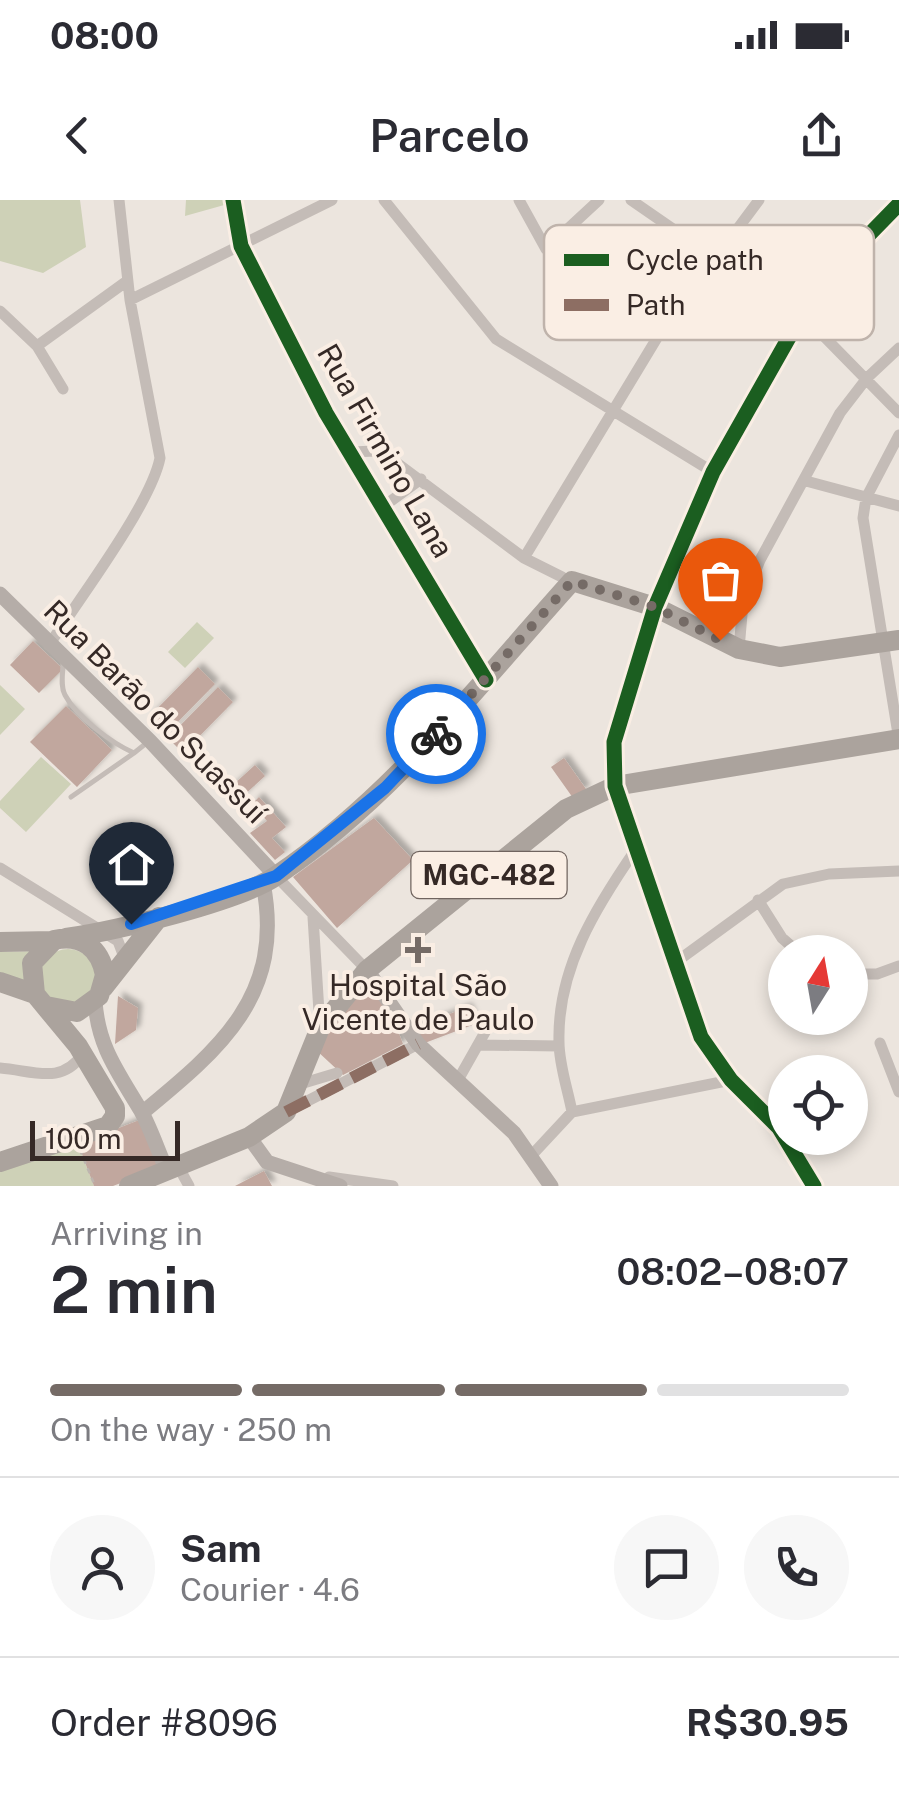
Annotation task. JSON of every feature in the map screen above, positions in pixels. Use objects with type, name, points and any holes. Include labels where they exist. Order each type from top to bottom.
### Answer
[{"type":"highway","points":[[0,1162],[108,1126],[115,1108],[83,1054],[40,1000],[32,963],[60,939],[158,917],[269,877],[385,788],[569,584],[655,607],[739,650],[780,658],[891,641]]},
{"type":"highway","name":"MGC-482","points":[[286,1112],[320,1028],[367,970],[566,809],[615,786],[899,740]]},
{"type":"highway","points":[[0,982],[66,1013],[99,996],[124,956],[158,917]]},
{"type":"highway","points":[[0,942],[81,940],[102,960],[99,996]]},
{"type":"highway","points":[[129,1186],[249,1138],[286,1112]]},
{"type":"street","points":[[49,645],[157,474],[159,443],[130,300],[119,200]]},
{"type":"street","name":"Rua Firmino Lana","points":[[233,200],[241,246],[326,414],[486,680]]},
{"type":"street","points":[[130,300],[332,200]]},
{"type":"street","points":[[384,200],[496,339],[713,472]]},
{"type":"street","points":[[519,200],[544,246]]},
{"type":"street","points":[[573,225],[600,200]]},
{"type":"street","points":[[631,200],[667,225]]},
{"type":"street","points":[[738,225],[754,202]]},
{"type":"street","points":[[874,230],[899,204]]},
{"type":"street","points":[[37,346],[127,281]]},
{"type":"street","points":[[2,315],[37,346],[63,389]]},
{"type":"street","points":[[524,558],[656,340]]},
{"type":"street","points":[[787,340],[713,472],[655,607],[622,704],[614,742],[615,786],[701,1037],[731,1080],[780,1128],[814,1186]]},
{"type":"street","points":[[828,340],[899,412]]},
{"type":"street","points":[[739,650],[749,582],[840,413],[867,378],[899,348]]},
{"type":"street","points":[[899,435],[866,498],[865,550],[891,641],[899,740]]},
{"type":"street","points":[[352,452],[374,452],[421,480],[524,558],[569,584]]},
{"type":"street","points":[[384,506],[421,480]]},
{"type":"street","points":[[806,482],[899,506]]},
{"type":"street","name":"Rua Barão do Suassuí","points":[[0,594],[63,660],[150,741],[269,877],[367,970]]},
{"type":"street","points":[[572,1112],[558,1046],[560,1008],[581,940],[601,900],[636,849]]},
{"type":"street","points":[[0,868],[118,941],[124,956]]},
{"type":"street","points":[[676,962],[758,900],[805,877],[899,871]]},
{"type":"street","points":[[142,1113],[234,1028],[256,987],[269,949],[269,877]]},
{"type":"street","points":[[758,900],[780,935]]},
{"type":"street","points":[[314,916],[320,1028]]},
{"type":"street","points":[[868,974],[899,966]]},
{"type":"street","points":[[367,970],[418,1044],[531,1156],[551,1186]]},
{"type":"street","points":[[99,996],[98,1037],[106,1056],[172,1168],[188,1186]]},
{"type":"street","points":[[458,1080],[493,1018]]},
{"type":"street","points":[[880,1043],[899,1092]]},
{"type":"street","points":[[286,1112],[418,1044]]},
{"type":"street","points":[[478,1045],[558,1046]]},
{"type":"street","points":[[0,1068],[62,1074],[72,1070],[83,1054]]},
{"type":"street","points":[[297,1085],[338,1073]]},
{"type":"street","points":[[531,1156],[572,1112],[731,1080]]},
{"type":"street","points":[[249,1138],[266,1162],[340,1186]]},
{"type":"street","points":[[310,1175],[394,1186]]},
{"type":"lane","points":[[63,660],[66,699],[114,742],[134,753]]},
{"type":"lane","points":[[71,798],[150,741]]},
{"type":"path","points":[[74,1138],[94,1186]]},
{"type":"green space","points":[[0,200],[80,200],[86,247],[43,273],[0,261]]},
{"type":"green space","points":[[186,200],[242,200],[185,216]]},
{"type":"green space","points":[[197,622],[214,638],[185,668],[168,652]]},
{"type":"green space","points":[[0,685],[25,709],[0,735]]},
{"type":"green space","points":[[41,757],[71,784],[26,832],[0,808],[0,801]]},
{"type":"green space","points":[[68,949],[88,957],[96,977],[88,997],[68,1005],[48,997],[40,977],[48,957]]},
{"type":"green space","points":[[37,951],[30,988],[0,975],[0,952]]},
{"type":"green space","points":[[74,1134],[94,1186],[0,1186],[0,1168]]},
{"type":"building","points":[[33,641],[63,669],[39,693],[10,665]]},
{"type":"building","points":[[198,667],[215,684],[166,734],[149,717]]},
{"type":"building","points":[[218,687],[233,702],[183,753],[168,738]]},
{"type":"building","points":[[66,706],[112,750],[77,787],[30,742]]},
{"type":"building","points":[[564,758],[586,789],[573,798],[551,767]]},
{"type":"building","points":[[255,765],[265,776],[232,806],[222,795]]},
{"type":"building","points":[[259,797],[286,827],[272,838],[285,852],[275,860],[250,833],[267,821],[252,804]]},
{"type":"building","points":[[374,818],[413,860],[337,928],[293,877]]},
{"type":"building","points":[[451,860],[468,883],[451,895],[434,872]]},
{"type":"building","points":[[366,978],[393,1018],[403,1044],[343,1075],[316,1050]]},
{"type":"building","points":[[118,996],[138,1008],[136,1030],[115,1044]]},
{"type":"building","points":[[468,1007],[475,1024],[422,1044],[415,1027]]},
{"type":"building","points":[[142,1119],[162,1167],[113,1186],[94,1186],[78,1144]]},
{"type":"building","points":[[262,1172],[272,1186],[235,1186]]},
{"type":"marked path","points":[[286,1112],[418,1044]]},
{"type":"cycle path","points":[[233,200],[241,246],[326,413],[486,680]]},
{"type":"cycle path","points":[[874,230],[899,204]]},
{"type":"cycle path","points":[[788,340],[713,472],[655,607],[614,742],[615,786],[701,1037],[731,1080],[779,1128],[814,1186]]},
{"type":"way so far","points":[[436,734],[572,581],[655,607],[720,640]]},
{"type":"place","name":"Hospital São Vicente de Paulo","points":[[418,950]]},
{"type":"route","points":[[131,924],[276,876],[385,788],[436,734]]}]
